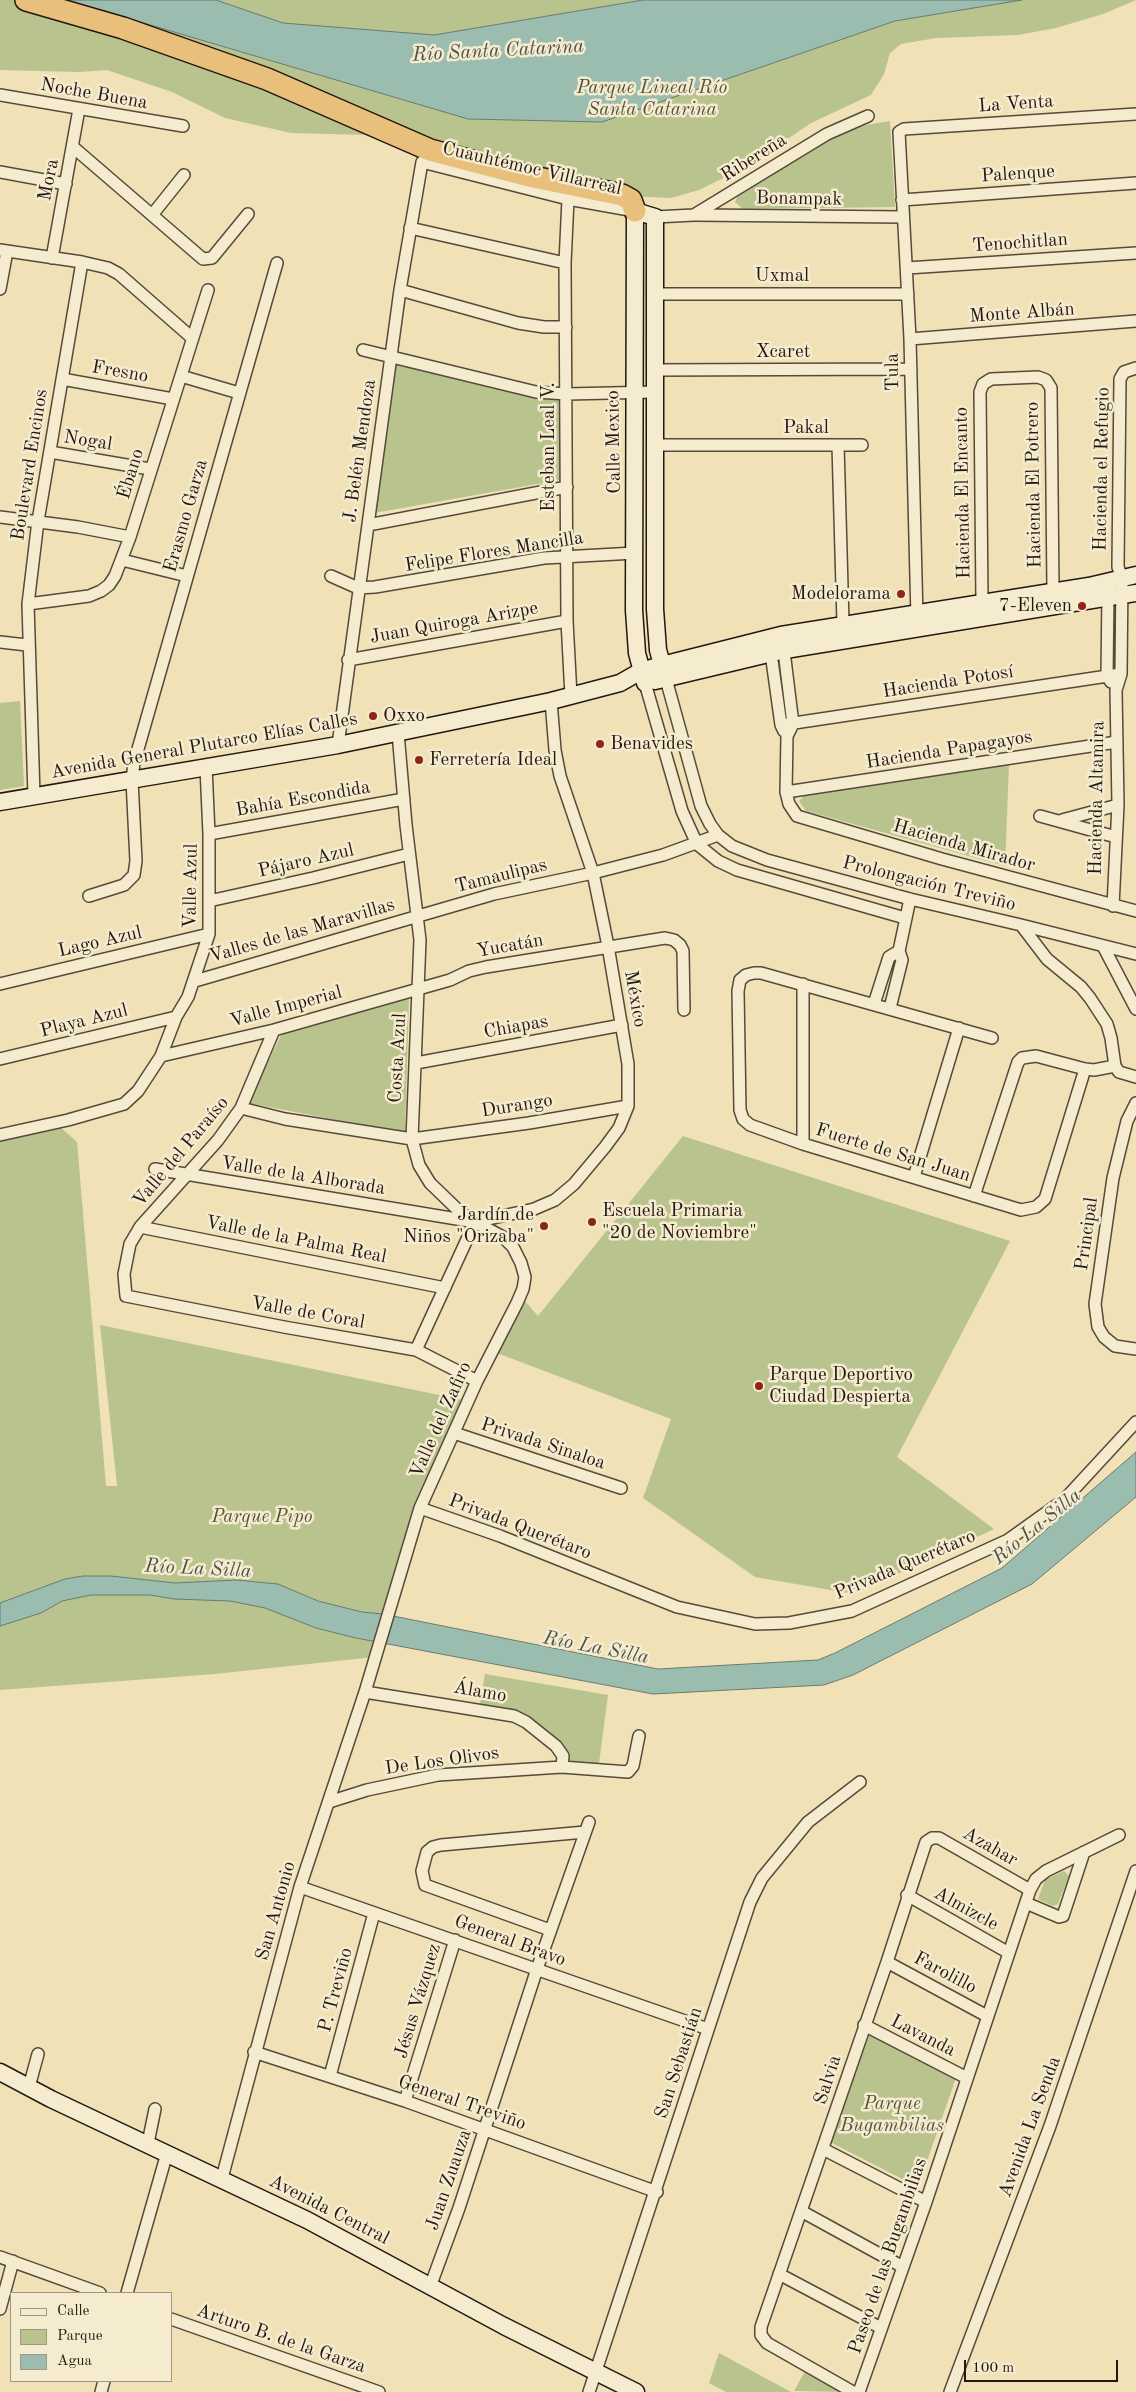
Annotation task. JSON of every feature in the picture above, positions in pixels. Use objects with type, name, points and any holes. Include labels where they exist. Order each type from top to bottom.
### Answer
[{"type":"highway","points":[[26,0],[123,28],[267,79],[426,156],[622,195],[632,200],[635,211]]},
{"type":"street","name":"Noche Buena","points":[[0,95],[182,126]]},
{"type":"street","name":"Mora","points":[[52,258],[79,109]]},
{"type":"street","name":"La Venta","points":[[899,132],[904,129],[1136,114]]},
{"type":"street","name":"Ribereña","points":[[694,216],[827,134],[868,116]]},
{"type":"street","name":"Tula","points":[[899,132],[910,339],[917,629]]},
{"type":"street","points":[[73,148],[202,259],[208,260],[212,258],[248,214]]},
{"type":"street","name":"Cuauhtémoc Villarreal","points":[[426,156],[568,199],[635,211]]},
{"type":"street","name":"J. Belén Mendoza","points":[[338,745],[348,660],[400,290],[410,228],[426,156]]},
{"type":"street","points":[[0,172],[66,184]]},
{"type":"street","points":[[152,215],[184,175]]},
{"type":"street","name":"Palenque","points":[[902,200],[1136,183]]},
{"type":"street","name":"Esteban Leal V.","points":[[568,199],[565,263],[567,620],[571,696]]},
{"type":"street","points":[[635,211],[656,217],[694,216]]},
{"type":"street","name":"Calle Mexico","points":[[635,211],[635,635],[636,653],[643,677]]},
{"type":"street","name":"Bonampak","points":[[694,216],[903,217]]},
{"type":"street","points":[[656,217],[655,624],[664,672]]},
{"type":"street","points":[[410,228],[565,263]]},
{"type":"street","points":[[0,289],[4,250],[108,268],[119,274],[191,337]]},
{"type":"street","name":"Tenochitlan","points":[[906,268],[1136,253]]},
{"type":"street","name":"Boulevard Encinos","points":[[34,796],[27,645],[28,604],[38,522],[82,262]]},
{"type":"street","name":"Erasmo Garza","points":[[89,896],[124,886],[134,875],[136,861],[132,780],[137,750],[277,263]]},
{"type":"street","name":"Ébano","points":[[28,604],[89,596],[101,592],[109,585],[122,560],[130,537],[181,376],[191,337],[208,290]]},
{"type":"street","points":[[400,290],[518,323],[544,327],[566,326]]},
{"type":"street","name":"Uxmal","points":[[656,294],[908,294]]},
{"type":"street","name":"Monte Albán","points":[[910,339],[1136,322]]},
{"type":"street","points":[[363,350],[509,387],[536,392],[567,394],[656,392]]},
{"type":"street","name":"Hacienda el Refugio","points":[[1122,596],[1120,379],[1124,372],[1136,368]]},
{"type":"street","name":"Xcaret","points":[[656,370],[910,369]]},
{"type":"street","points":[[181,376],[239,393]]},
{"type":"street","name":"Hacienda El Potrero","points":[[983,384],[991,379],[1038,377],[1046,380],[1051,388],[1053,590]]},
{"type":"street","name":"Fresno","points":[[62,379],[173,399]]},
{"type":"street","name":"Hacienda El Encanto","points":[[982,602],[980,392],[983,384]]},
{"type":"street","name":"Pakal","points":[[655,445],[838,445],[843,623]]},
{"type":"street","points":[[838,445],[862,445]]},
{"type":"street","name":"Nogal","points":[[50,452],[150,469]]},
{"type":"street","points":[[368,525],[567,487]]},
{"type":"street","points":[[0,517],[130,537]]},
{"type":"street","name":"Felipe Flores Mancilla","points":[[358,588],[389,586],[567,556],[635,553]]},
{"type":"street","points":[[122,560],[187,576]]},
{"type":"street","name":"Avenida General Plutarco Elías Calles","points":[[0,802],[338,745],[398,733],[551,701],[776,644],[843,623],[1053,590],[1121,575]]},
{"type":"street","points":[[331,576],[358,588]]},
{"type":"street","points":[[1116,690],[1107,676],[1122,596]]},
{"type":"street","name":"Avenida General Plutarco Elías Calles","points":[[776,644],[917,629],[1122,596]]},
{"type":"street","name":"Hacienda Altamira","points":[[1112,906],[1118,805],[1116,690],[1121,674],[1122,596]]},
{"type":"street","name":"Juan Quiroga Arizpe","points":[[348,660],[567,620]]},
{"type":"street","points":[[0,642],[27,645]]},
{"type":"street","points":[[776,644],[793,724],[787,736],[786,792]]},
{"type":"street","points":[[776,644],[781,725],[787,736]]},
{"type":"street","name":"Prolongación Treviño","points":[[664,672],[701,806],[718,835],[732,846],[767,860],[910,899],[1136,954]]},
{"type":"street","name":"Hacienda Potosí","points":[[781,725],[1121,674]]},
{"type":"street","name":"Prolongación Treviño","points":[[643,677],[682,811],[697,844],[718,861],[737,870],[905,918]]},
{"type":"street","name":"México","points":[[475,1222],[534,1209],[556,1200],[574,1184],[619,1128],[628,1106],[628,1064],[608,946],[593,873],[560,776],[554,750],[551,701]]},
{"type":"street","name":"Costa Azul","points":[[398,733],[410,854],[419,915],[419,989],[412,1139],[419,1165],[430,1183],[459,1211],[475,1222]]},
{"type":"street","name":"Hacienda Papagayos","points":[[786,792],[1117,742]]},
{"type":"street","name":"Valle Azul","points":[[0,1135],[68,1120],[124,1104],[138,1091],[161,1056],[176,1017],[195,981],[208,934],[209,834],[206,767]]},
{"type":"street","name":"Hacienda Mirador","points":[[786,792],[789,804],[797,816],[804,819],[1112,906],[1136,911]]},
{"type":"street","name":"Bahía Escondida","points":[[209,834],[404,799]]},
{"type":"street","points":[[1059,821],[1118,805]]},
{"type":"street","points":[[1040,816],[1116,837]]},
{"type":"street","points":[[593,873],[697,844],[718,835]]},
{"type":"street","name":"Pájaro Azul","points":[[209,901],[410,854]]},
{"type":"street","name":"Tamaulipas","points":[[419,915],[494,894],[593,873]]},
{"type":"street","points":[[890,1008],[902,960],[899,951],[910,899]]},
{"type":"street","name":"Valles de las Maravillas","points":[[195,981],[419,915]]},
{"type":"street","points":[[1021,925],[1047,959],[1081,987],[1090,998],[1106,1024],[1111,1038],[1115,1066],[1119,1072],[1136,1077]]},
{"type":"street","name":"Lago Azul","points":[[0,984],[208,934]]},
{"type":"street","name":"Yucatán","points":[[419,989],[486,967],[665,938],[674,940],[683,951],[684,1010]]},
{"type":"street","points":[[1103,946],[1136,1009]]},
{"type":"street","points":[[874,1004],[889,956],[899,951]]},
{"type":"street","name":"Fuerte de San Juan","points":[[802,984],[762,973],[746,975],[740,980],[738,991],[740,1110],[743,1119],[750,1125],[803,1144],[974,1196],[1021,1210],[1036,1207],[1045,1199],[1084,1069]]},
{"type":"street","points":[[803,1144],[802,984],[992,1038]]},
{"type":"street","name":"Valle Imperial","points":[[161,1056],[274,1030],[419,989]]},
{"type":"street","name":"Playa Azul","points":[[0,1059],[176,1017]]},
{"type":"street","name":"Chiapas","points":[[416,1063],[622,1024]]},
{"type":"street","points":[[914,1177],[959,1028]]},
{"type":"street","name":"Valle del Paraíso","points":[[126,1296],[125,1262],[130,1244],[140,1227],[218,1140],[241,1108],[274,1030]]},
{"type":"street","points":[[974,1196],[1018,1062],[1022,1058],[1036,1056],[1094,1070],[1115,1066]]},
{"type":"street","name":"Principal","points":[[1136,1103],[1127,1121],[1113,1178],[1103,1237],[1095,1304],[1098,1327],[1104,1337],[1115,1346],[1136,1349]]},
{"type":"street","name":"Durango","points":[[241,1108],[285,1119],[412,1139],[530,1123],[628,1106]]},
{"type":"street","name":"Valle de la Alborada","points":[[155,1169],[475,1222]]},
{"type":"street","points":[[503,1237],[504,1228],[510,1214]]},
{"type":"street","points":[[416,1350],[475,1222]]},
{"type":"street","name":"Valle del Zafiro","points":[[374,1657],[420,1508],[476,1381],[523,1289],[525,1276],[521,1262],[513,1247],[503,1237],[475,1222]]},
{"type":"street","name":"Valle de la Palma Real","points":[[140,1227],[445,1288]]},
{"type":"street","name":"Valle de Coral","points":[[126,1296],[284,1327],[416,1350],[476,1381]]},
{"type":"street","name":"Privada Querétaro","points":[[420,1508],[500,1536],[677,1607],[755,1624],[789,1624],[852,1611],[1008,1540],[1064,1500],[1136,1422]]},
{"type":"street","name":"Privada Sinaloa","points":[[454,1433],[621,1488]]},
{"type":"street","name":"San Antonio","points":[[222,2178],[254,2052],[300,1887],[365,1692],[374,1657]]},
{"type":"street","name":"Álamo","points":[[365,1692],[514,1716],[526,1722],[556,1746],[563,1756],[562,1767]]},
{"type":"street","name":"De Los Olivos","points":[[328,1802],[367,1790],[438,1775],[562,1767],[628,1772],[633,1766],[639,1736]]},
{"type":"street","name":"San Sebastián","points":[[589,2392],[657,2192],[741,1925],[762,1878],[808,1822],[860,1782]]},
{"type":"street","name":"Juan Zuauza","points":[[430,2287],[550,1930],[587,1827],[441,1845],[433,1847],[427,1852],[422,1871],[425,1885],[550,1930]]},
{"type":"street","name":"Paseo de las Bugambilias","points":[[859,2392],[926,2202],[1030,1890],[1036,1879],[1046,1871],[1119,1835]]},
{"type":"street","name":"Azahar","points":[[932,1838],[939,1838],[1030,1890]]},
{"type":"street","name":"Salvia","points":[[853,2392],[767,2343],[761,2335],[761,2327],[887,1962],[907,1895],[926,1842],[932,1838]]},
{"type":"street","points":[[1026,1903],[1058,1917],[1064,1916],[1084,1852]]},
{"type":"street","name":"Avenida La Senda","points":[[950,2392],[1050,2126],[1136,1871]]},
{"type":"street","name":"General Bravo","points":[[300,1887],[708,2029]]},
{"type":"street","name":"Almizcle","points":[[907,1895],[1008,1952]]},
{"type":"street","name":"P. Treviño","points":[[330,2076],[374,1912]]},
{"type":"street","name":"Jésus Vázquez","points":[[405,2102],[455,1940]]},
{"type":"street","name":"Farolillo","points":[[887,1962],[987,2016]]},
{"type":"street","name":"Lavanda","points":[[864,2025],[967,2078]]},
{"type":"street","name":"General Treviño","points":[[254,2052],[405,2102],[657,2192]]},
{"type":"street","points":[[28,2087],[38,2054]]},
{"type":"street","name":"Avenida Central","points":[[0,2075],[222,2178],[342,2238],[504,2326],[636,2392]]},
{"type":"street","points":[[148,2144],[155,2109]]},
{"type":"street","points":[[823,2150],[926,2202]]},
{"type":"street","points":[[127,2292],[167,2152]]},
{"type":"street","points":[[801,2211],[903,2267]]},
{"type":"street","points":[[0,2256],[97,2292]]},
{"type":"street","points":[[0,2309],[13,2261]]},
{"type":"street","points":[[779,2274],[881,2328]]},
{"type":"street","name":"Arturo B. de la Garza","points":[[172,2319],[379,2392]]},
{"type":"green space","name":"Parque Lineal Río Santa Catarina","points":[[0,0],[1136,0],[1103,14],[1056,28],[1018,35],[936,38],[901,44],[890,53],[884,74],[871,95],[811,123],[748,166],[699,190],[671,198],[627,196],[371,135],[291,133],[225,118],[172,92],[107,70],[79,72],[0,70]]},
{"type":"green space","points":[[890,121],[895,207],[743,209],[735,202],[740,191],[849,128]]},
{"type":"green space","points":[[395,362],[560,397],[560,480],[374,513]]},
{"type":"green space","points":[[20,701],[24,786],[0,790],[0,703]]},
{"type":"green space","points":[[1009,764],[1005,866],[806,811],[799,801],[806,794]]},
{"type":"green space","points":[[409,998],[405,1133],[248,1103],[283,1031]]},
{"type":"green space","name":"Parque Pipo","points":[[58,1125],[77,1142],[106,1486],[117,1486],[100,1325],[468,1401],[416,1523],[374,1657],[215,1674],[0,1690],[0,1140]]},
{"type":"green space","name":"Parque Deportivo Ciudad Despierta","points":[[683,1136],[1010,1241],[897,1457],[994,1529],[854,1594],[755,1577],[643,1498],[671,1419],[497,1353],[525,1301],[538,1316]]},
{"type":"green space","points":[[485,1674],[608,1695],[598,1771],[562,1767],[563,1756],[526,1722],[479,1709]]},
{"type":"green space","points":[[1064,1871],[1069,1876],[1058,1904],[1053,1906],[1038,1899],[1045,1880]]},
{"type":"green space","name":"Parque Bugambilias","points":[[870,2033],[957,2075],[918,2187],[830,2142]]},
{"type":"green space","points":[[719,2353],[791,2392],[726,2392],[709,2383]]},
{"type":"green space","points":[[805,2371],[845,2392],[794,2391]]},
{"type":"water","name":"Río Santa Catarina","points":[[66,0],[216,0],[283,23],[434,35],[643,0],[1022,0],[895,21],[602,122],[468,119]]},
{"type":"water","points":[[1136,1452],[1136,1497],[1032,1584],[853,1675],[824,1685],[653,1694],[356,1638],[316,1628],[265,1608],[230,1601],[174,1599],[150,1595],[91,1595],[62,1601],[41,1613],[0,1626],[0,1603],[65,1579],[83,1576],[111,1576],[175,1583],[236,1580],[278,1584],[318,1601],[362,1612],[383,1614],[658,1669],[818,1660],[1002,1568]]},
{"type":"place","name":"Modelorama","points":[[901,594]]},
{"type":"place","name":"7-Eleven","points":[[1082,606]]},
{"type":"place","name":"Oxxo","points":[[373,716]]},
{"type":"place","name":"Benavides","points":[[600,744]]},
{"type":"place","name":"Ferretería Ideal","points":[[419,760]]},
{"type":"place","name":"Escuela Primaria \"20 de Noviembre\"","points":[[592,1222]]},
{"type":"place","name":"Jardín de Niños \"Orizaba\"","points":[[544,1226]]},
{"type":"place","name":"Parque Deportivo Ciudad Despierta","points":[[759,1386]]},
{"type":"water label","name":"Río La Silla","points":[[1037,1527]]},
{"type":"water label","name":"Río La Silla","points":[[198,1569]]},
{"type":"water label","name":"Río La Silla","points":[[596,1648]]}]
